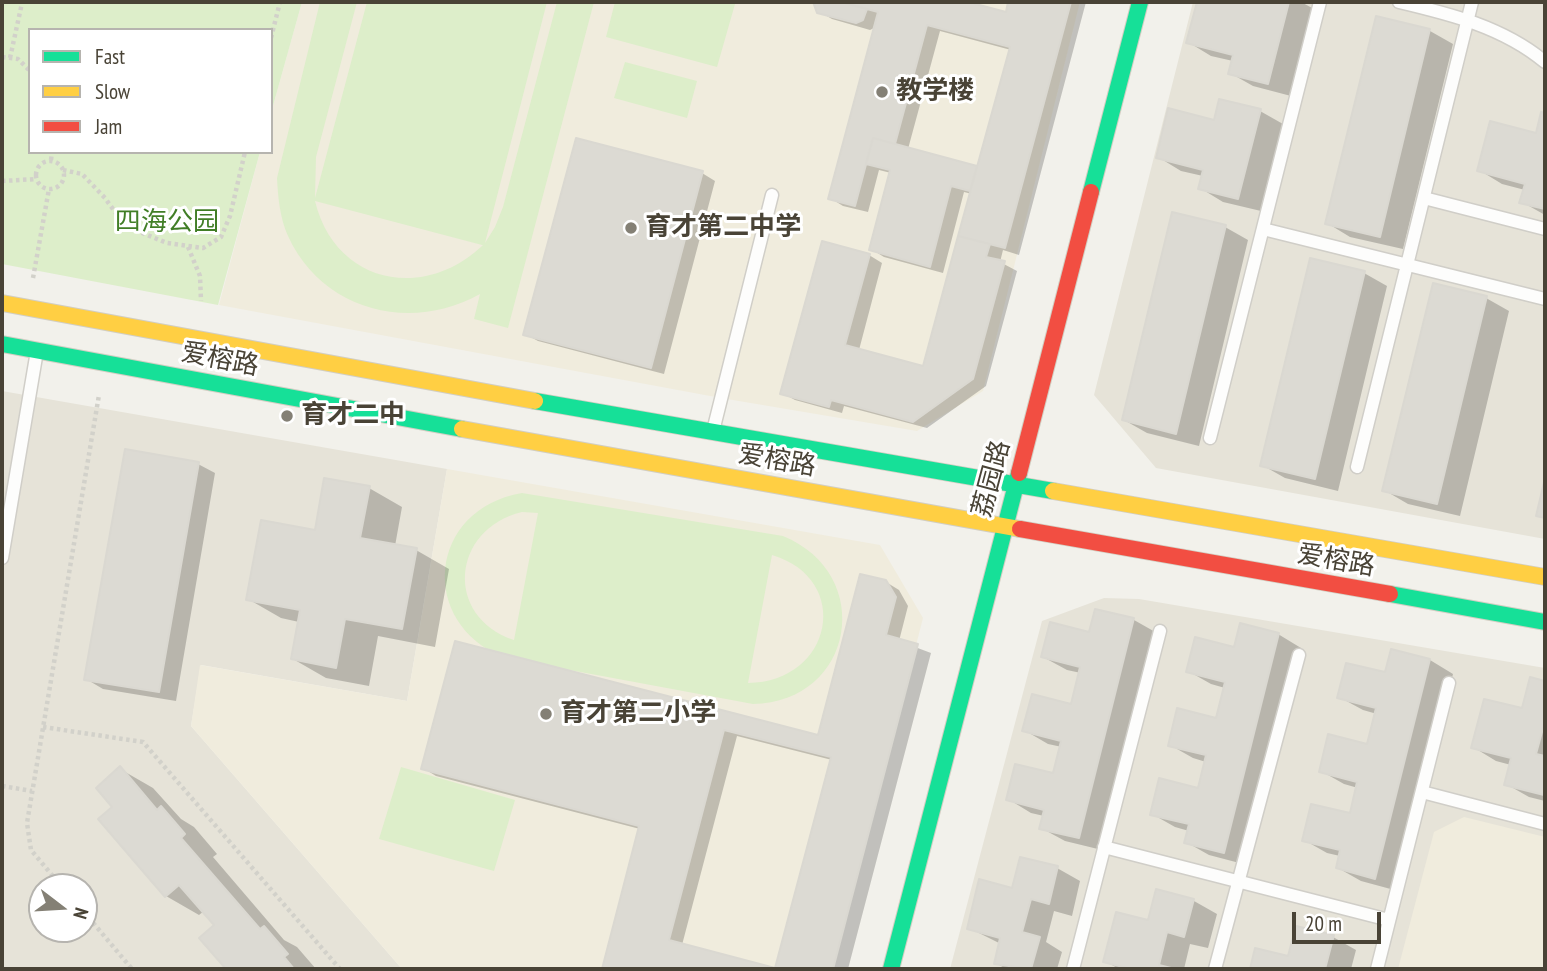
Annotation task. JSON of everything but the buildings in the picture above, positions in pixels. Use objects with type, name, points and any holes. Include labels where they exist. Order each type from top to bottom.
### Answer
[{"type":"street","name":"荔园路","points":[[891,969],[1140,2]]},
{"type":"street","name":"爱榕路","points":[[2,303],[305,381],[1005,527],[1545,622]]},
{"type":"street","name":"爱榕路","points":[[2,344],[37,351],[712,431],[1545,577]]},
{"type":"lane","points":[[1210,438],[1320,2]]},
{"type":"lane","points":[[1398,2],[1468,19],[1501,34],[1545,62]]},
{"type":"lane","points":[[1357,467],[1472,2]]},
{"type":"lane","points":[[712,431],[772,195]]},
{"type":"lane","points":[[1424,198],[1545,229]]},
{"type":"lane","points":[[1263,229],[1545,299]]},
{"type":"lane","points":[[2,558],[37,351]]},
{"type":"lane","points":[[1073,969],[1160,631]]},
{"type":"lane","points":[[1215,969],[1299,655]]},
{"type":"lane","points":[[1377,969],[1450,683]]},
{"type":"lane","points":[[1422,792],[1545,824]]},
{"type":"lane","points":[[1104,847],[1389,920]]},
{"type":"path","points":[[273,30],[280,2]]},
{"type":"path","points":[[10,58],[22,3]]},
{"type":"path","points":[[2,57],[18,59],[28,69]]},
{"type":"path","points":[[51,160],[52,154]]},
{"type":"path","points":[[51,160],[63,170],[82,174],[105,198],[125,226],[167,243],[202,248],[221,237],[230,216],[245,154]]},
{"type":"path","points":[[37,179],[37,168],[51,160]]},
{"type":"path","points":[[49,189],[59,186],[63,170]]},
{"type":"path","points":[[2,181],[37,179],[49,189]]},
{"type":"path","points":[[32,284],[49,189]]},
{"type":"path","points":[[188,246],[200,276],[201,301]]},
{"type":"path","points":[[50,873],[31,850],[27,823],[99,395]]},
{"type":"path","points":[[43,727],[144,742],[341,969]]},
{"type":"path","points":[[2,786],[32,791]]},
{"type":"path","points":[[98,929],[132,969]]},
{"type":"shaded area","name":"育才第二中学","points":[[302,2],[1080,2],[983,391],[917,431],[721,398],[219,305],[259,154],[273,154],[273,106]]},
{"type":"shaded area","points":[[1193,2],[1545,2],[1545,539],[1156,468],[1094,395]]},
{"type":"shaded area","points":[[2,391],[447,469],[407,701],[201,665],[191,726],[402,969],[2,969]]},
{"type":"shaded area","name":"育才第二小学","points":[[447,469],[880,545],[923,618],[833,969],[402,969],[191,726],[200,665],[407,701]]},
{"type":"shaded area","points":[[1104,598],[1139,599],[1545,668],[1545,969],[950,969],[1042,621]]},
{"type":"shaded area","points":[[1464,817],[1545,837],[1545,969],[1398,969],[1434,832]]},
{"type":"green space","name":"四海公园","points":[[2,2],[302,2],[273,106],[273,28],[28,28],[28,154],[259,154],[218,305],[2,264]]},
{"type":"green space","points":[[320,2],[357,2],[316,157],[315,198],[367,2],[547,2],[485,243],[503,207],[557,2],[594,2],[508,328],[474,319],[480,294],[453,306],[426,312],[398,313],[371,308],[345,298],[323,282],[303,262],[288,236],[280,208],[277,178]],"holes":[[[315,201],[483,245],[460,263],[435,274],[409,278],[384,276],[361,266],[341,251],[326,229]]]},
{"type":"green space","points":[[615,2],[735,4],[717,67],[606,37]]},
{"type":"green space","points":[[625,62],[697,81],[687,118],[614,98]]},
{"type":"green space","points":[[522,493],[783,536],[813,554],[832,578],[841,605],[841,634],[832,660],[814,682],[787,698],[753,704],[505,658],[477,642],[457,620],[447,595],[445,568],[452,543],[467,521],[491,503]],"holes":[[[522,512],[538,513],[514,640],[491,629],[476,613],[467,594],[465,574],[470,554],[481,536],[498,521]],[[772,555],[798,567],[814,585],[822,606],[822,628],[814,648],[799,666],[777,678],[748,683]]]},
{"type":"green space","points":[[401,767],[515,800],[494,871],[379,839]]},
{"type":"traffic: fast","points":[[1091,192],[1140,2]]},
{"type":"traffic: fast","points":[[2,344],[462,429]]},
{"type":"traffic: fast","points":[[535,401],[1053,491]]},
{"type":"traffic: fast","points":[[891,969],[1019,473]]},
{"type":"traffic: fast","points":[[1390,594],[1545,622]]},
{"type":"traffic: slow","points":[[2,303],[535,401]]},
{"type":"traffic: slow","points":[[462,429],[1020,529]]},
{"type":"traffic: slow","points":[[1053,491],[1545,577]]},
{"type":"traffic: jam","points":[[1019,473],[1091,192]]},
{"type":"traffic: jam","points":[[1020,529],[1390,594]]},
{"type":"place","name":"教学楼","points":[[882,92]]},
{"type":"place","name":"育才第二中学","points":[[631,228]]},
{"type":"place","name":"育才二中","points":[[287,416]]},
{"type":"place","name":"育才第二小学","points":[[546,714]]}]
